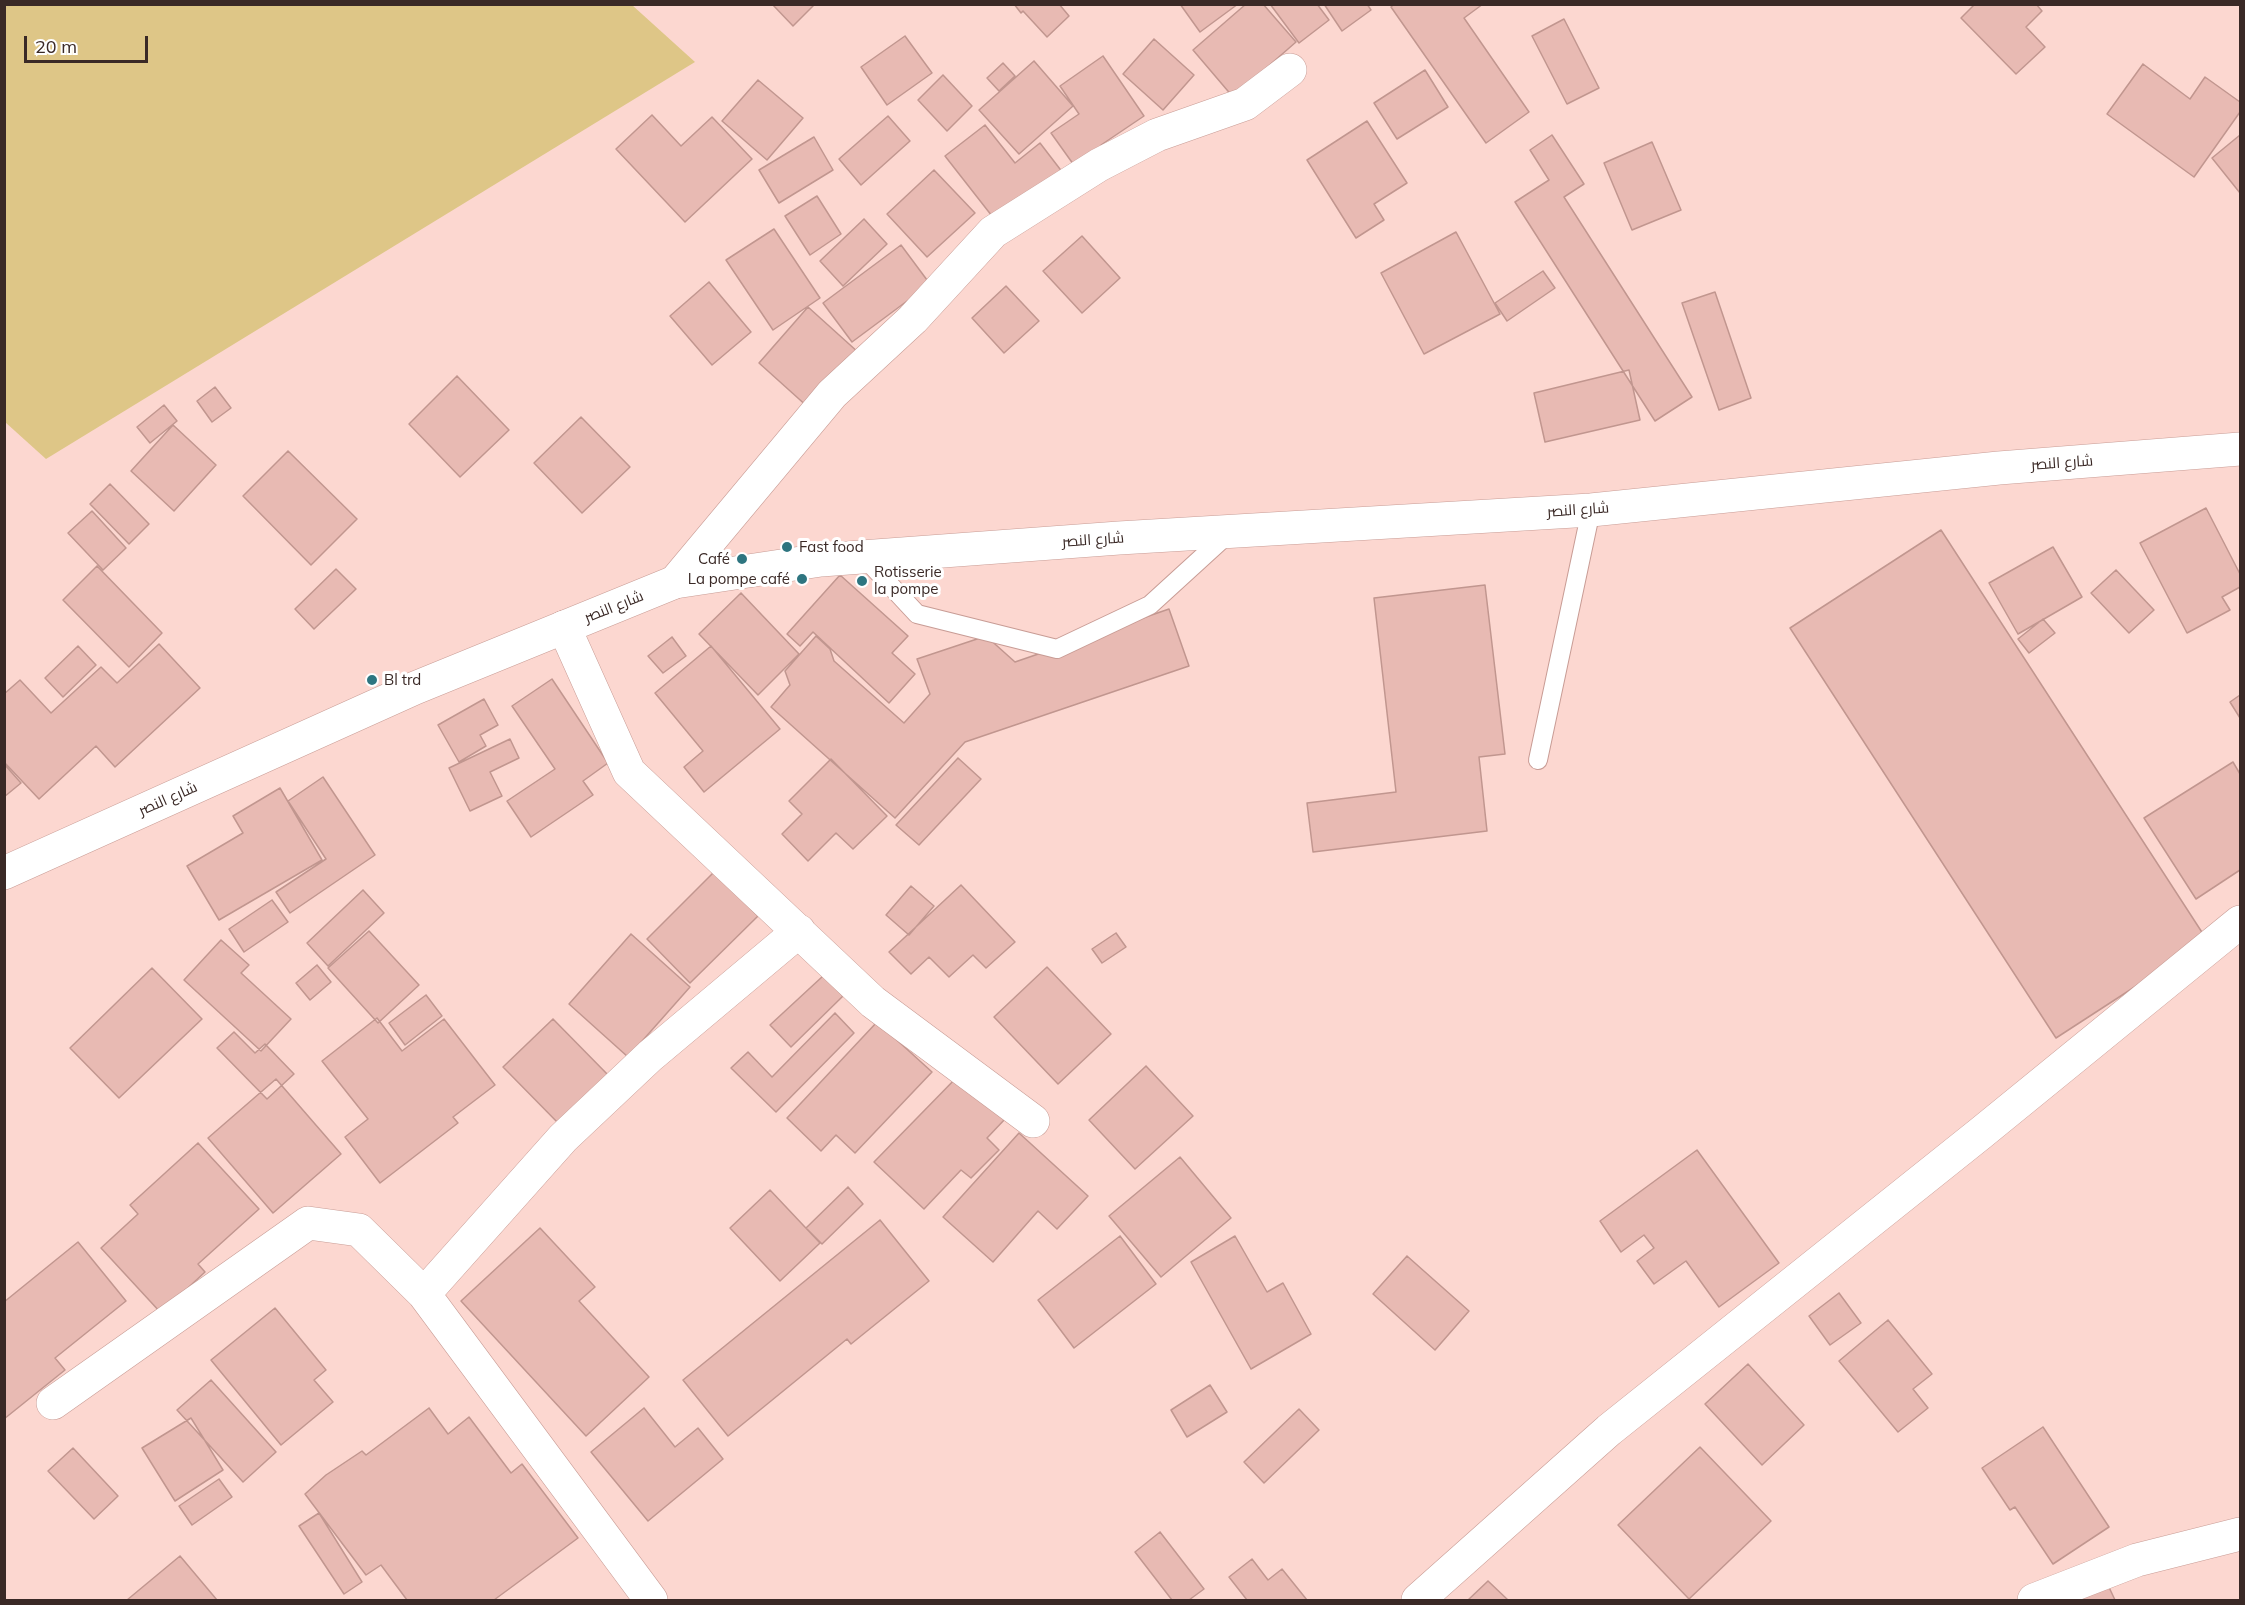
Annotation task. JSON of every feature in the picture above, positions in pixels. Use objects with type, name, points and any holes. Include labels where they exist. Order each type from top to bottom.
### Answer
[{"type":"street","points":[[675,582],[832,394],[913,319],[993,232],[1099,165],[1157,135],[1245,104],[1290,70]]},
{"type":"street","name":"شارع النصر","points":[[4,873],[415,688],[675,582],[820,561],[864,557],[1232,531],[1591,510],[1999,468],[2241,449]]},
{"type":"street","points":[[564,627],[628,772],[873,1002],[1033,1121]]},
{"type":"street","points":[[1418,1600],[1609,1430],[1981,1134],[2241,921]]},
{"type":"street","points":[[424,1294],[563,1138],[650,1056],[799,931]]},
{"type":"street","points":[[53,1403],[308,1223],[359,1230],[424,1294],[651,1600]]},
{"type":"street","points":[[2034,1600],[2137,1560],[2241,1534]]},
{"type":"lane","points":[[1538,760],[1591,510]]},
{"type":"lane","points":[[864,557],[917,614],[1057,649],[1150,605],[1232,531]]},
{"type":"shaded area","points":[[5,4],[632,5],[695,62],[46,459],[5,422]]},
{"type":"building","points":[[772,4],[815,4],[793,26]]},
{"type":"building","points":[[1014,4],[1059,4],[1069,16],[1047,37]]},
{"type":"building","points":[[1180,4],[1238,4],[1200,32]]},
{"type":"building","points":[[1246,4],[1263,4],[1296,42],[1233,97],[1193,50]]},
{"type":"building","points":[[1270,4],[1317,4],[1329,20],[1299,43]]},
{"type":"building","points":[[1324,4],[1367,4],[1371,10],[1342,31]]},
{"type":"building","points":[[1394,4],[1483,4],[1464,18],[1529,112],[1486,143],[1391,7]]},
{"type":"building","points":[[1975,4],[2036,4],[2042,11],[2026,27],[2045,47],[2016,74],[1961,18]]},
{"type":"building","points":[[1564,19],[1599,88],[1567,104],[1532,36]]},
{"type":"building","points":[[905,36],[932,73],[887,105],[861,67]]},
{"type":"building","points":[[1154,39],[1194,75],[1163,110],[1123,74]]},
{"type":"building","points":[[1103,56],[1144,116],[1101,145],[1108,156],[1081,175],[1051,133],[1079,114],[1060,86]]},
{"type":"building","points":[[1034,61],[1073,106],[1019,154],[979,110]]},
{"type":"building","points":[[1003,63],[1015,76],[999,91],[987,78]]},
{"type":"building","points":[[2143,64],[2190,99],[2205,77],[2240,102],[2240,112],[2194,177],[2107,114]]},
{"type":"building","points":[[1425,70],[1448,107],[1397,139],[1374,103]]},
{"type":"building","points":[[943,75],[972,106],[947,131],[918,100]]},
{"type":"building","points":[[758,80],[803,118],[767,160],[722,121]]},
{"type":"building","points":[[652,115],[681,146],[712,117],[752,159],[685,222],[616,149]]},
{"type":"building","points":[[888,116],[910,141],[861,185],[839,159]]},
{"type":"building","points":[[1367,121],[1407,183],[1374,204],[1384,220],[1356,238],[1307,160]]},
{"type":"building","points":[[985,125],[1015,163],[1040,143],[1063,173],[999,225],[945,156]]},
{"type":"building","points":[[1552,135],[1584,184],[1564,197],[1692,397],[1655,421],[1515,202],[1549,180],[1530,150]]},
{"type":"building","points":[[2240,135],[2240,193],[2212,158]]},
{"type":"building","points":[[814,137],[833,170],[779,203],[759,170]]},
{"type":"building","points":[[1652,142],[1681,210],[1632,230],[1604,163]]},
{"type":"building","points":[[934,170],[975,213],[927,257],[887,214]]},
{"type":"building","points":[[817,196],[841,234],[810,255],[785,216]]},
{"type":"building","points":[[864,219],[887,244],[843,286],[820,261]]},
{"type":"building","points":[[774,229],[820,298],[773,330],[726,260]]},
{"type":"building","points":[[1456,232],[1500,314],[1424,354],[1381,273]]},
{"type":"building","points":[[1082,236],[1120,278],[1082,313],[1043,271]]},
{"type":"building","points":[[901,245],[930,284],[852,342],[823,303]]},
{"type":"building","points":[[1543,271],[1555,288],[1507,321],[1495,303]]},
{"type":"building","points":[[709,282],[751,332],[712,365],[670,316]]},
{"type":"building","points":[[1006,286],[1039,321],[1004,353],[972,318]]},
{"type":"building","points":[[1715,292],[1751,398],[1719,410],[1682,303]]},
{"type":"building","points":[[808,307],[859,353],[809,408],[759,363]]},
{"type":"building","points":[[1629,370],[1640,420],[1545,442],[1534,393]]},
{"type":"building","points":[[457,376],[509,430],[460,477],[409,424]]},
{"type":"building","points":[[215,387],[231,408],[212,422],[197,401]]},
{"type":"building","points":[[164,405],[177,421],[150,443],[137,427]]},
{"type":"building","points":[[581,417],[630,467],[582,513],[534,463]]},
{"type":"building","points":[[173,425],[216,465],[174,511],[131,471]]},
{"type":"building","points":[[288,451],[357,519],[311,565],[243,496]]},
{"type":"building","points":[[110,484],[149,524],[129,544],[90,504]]},
{"type":"building","points":[[2206,508],[2240,574],[2240,587],[2222,597],[2230,610],[2187,633],[2140,543]]},
{"type":"building","points":[[92,511],[126,548],[103,570],[68,533]]},
{"type":"building","points":[[1941,530],[2207,940],[2056,1038],[1790,628]]},
{"type":"building","points":[[2053,547],[2082,597],[2018,634],[1989,583]]},
{"type":"building","points":[[97,566],[162,633],[129,667],[63,600]]},
{"type":"building","points":[[336,569],[356,589],[314,629],[295,609]]},
{"type":"building","points":[[2116,570],[2154,610],[2129,633],[2091,593]]},
{"type":"building","points":[[840,575],[908,636],[892,653],[915,674],[889,703],[813,632],[800,646],[787,634]]},
{"type":"building","points":[[1485,585],[1505,754],[1479,757],[1487,831],[1313,852],[1307,803],[1396,792],[1374,598]]},
{"type":"building","points":[[741,593],[799,654],[758,695],[699,634]]},
{"type":"building","points":[[1169,609],[1189,666],[965,742],[895,818],[771,707],[790,685],[785,671],[816,636],[830,649],[834,661],[904,723],[930,694],[917,659],[986,636],[1015,662]]},
{"type":"building","points":[[2043,619],[2055,633],[2029,653],[2018,639]]},
{"type":"building","points":[[672,637],[686,656],[663,673],[648,656]]},
{"type":"building","points":[[159,644],[200,688],[115,767],[96,746],[39,799],[4,762],[4,694],[20,680],[51,713],[101,667],[117,683]]},
{"type":"building","points":[[78,646],[96,665],[63,697],[45,678]]},
{"type":"building","points":[[711,646],[780,729],[704,792],[684,767],[703,751],[655,693]]},
{"type":"building","points":[[552,679],[608,763],[583,781],[593,795],[531,837],[507,801],[555,769],[512,706]]},
{"type":"building","points":[[2240,695],[2240,718],[2230,702]]},
{"type":"building","points":[[484,699],[498,725],[480,735],[486,746],[459,762],[438,725]]},
{"type":"building","points":[[510,739],[519,758],[490,772],[502,796],[470,811],[449,768]]},
{"type":"building","points":[[958,758],[981,779],[919,845],[896,825]]},
{"type":"building","points":[[831,759],[887,816],[853,849],[836,833],[808,861],[782,834],[802,814],[789,801]]},
{"type":"building","points":[[2233,762],[2240,774],[2240,870],[2196,899],[2144,818]]},
{"type":"building","points":[[4,764],[21,783],[4,797]]},
{"type":"building","points":[[323,777],[375,855],[290,913],[276,892],[326,859],[288,801]]},
{"type":"building","points":[[280,788],[322,860],[219,920],[187,866],[243,833],[233,816]]},
{"type":"building","points":[[714,872],[758,916],[690,983],[647,939]]},
{"type":"building","points":[[961,885],[1015,942],[986,968],[973,955],[949,977],[929,957],[911,974],[889,952]]},
{"type":"building","points":[[911,886],[934,906],[909,935],[886,915]]},
{"type":"building","points":[[363,890],[384,913],[328,966],[307,943]]},
{"type":"building","points":[[272,900],[288,922],[244,952],[229,929]]},
{"type":"building","points":[[369,931],[419,985],[378,1023],[328,968]]},
{"type":"building","points":[[1116,933],[1126,947],[1102,963],[1092,949]]},
{"type":"building","points":[[631,934],[690,987],[628,1057],[569,1004]]},
{"type":"building","points":[[221,940],[249,965],[241,973],[291,1019],[261,1051],[184,980]]},
{"type":"building","points":[[317,965],[331,982],[310,1000],[296,983]]},
{"type":"building","points":[[1047,967],[1111,1034],[1058,1084],[994,1017]]},
{"type":"building","points":[[152,968],[202,1019],[119,1098],[70,1048]]},
{"type":"building","points":[[823,976],[843,996],[791,1047],[770,1025]]},
{"type":"building","points":[[426,995],[442,1016],[405,1045],[389,1023]]},
{"type":"building","points":[[835,1013],[854,1033],[776,1112],[731,1068],[748,1052],[772,1077]]},
{"type":"building","points":[[377,1018],[402,1051],[444,1019],[495,1085],[453,1117],[458,1123],[380,1183],[345,1137],[368,1119],[322,1061]]},
{"type":"building","points":[[553,1019],[611,1078],[562,1127],[503,1067]]},
{"type":"building","points":[[877,1022],[932,1072],[855,1153],[836,1135],[821,1151],[787,1118]]},
{"type":"building","points":[[234,1032],[255,1053],[265,1044],[294,1074],[267,1099],[217,1048]]},
{"type":"building","points":[[1146,1066],[1193,1116],[1135,1169],[1089,1120]]},
{"type":"building","points":[[960,1074],[1006,1118],[987,1138],[999,1150],[971,1178],[961,1170],[924,1209],[874,1162]]},
{"type":"building","points":[[276,1079],[341,1154],[273,1213],[208,1138]]},
{"type":"building","points":[[1019,1133],[1088,1196],[1057,1229],[1038,1211],[993,1262],[943,1217]]},
{"type":"building","points":[[198,1143],[259,1209],[198,1264],[205,1272],[161,1313],[101,1248],[138,1214],[130,1205]]},
{"type":"building","points":[[1697,1150],[1779,1263],[1719,1307],[1686,1261],[1654,1284],[1637,1261],[1654,1248],[1644,1235],[1621,1252],[1600,1221]]},
{"type":"building","points":[[1180,1157],[1231,1218],[1161,1277],[1109,1216]]},
{"type":"building","points":[[848,1187],[863,1204],[822,1244],[806,1228]]},
{"type":"building","points":[[770,1190],[820,1243],[780,1281],[730,1228]]},
{"type":"building","points":[[880,1220],[929,1281],[851,1344],[847,1339],[728,1436],[683,1380]]},
{"type":"building","points":[[540,1228],[595,1287],[579,1301],[649,1377],[586,1436],[461,1301]]},
{"type":"building","points":[[1120,1236],[1156,1284],[1074,1348],[1038,1300]]},
{"type":"building","points":[[1235,1236],[1267,1292],[1283,1283],[1311,1334],[1251,1369],[1191,1262]]},
{"type":"building","points":[[78,1242],[126,1301],[55,1358],[65,1370],[4,1419],[4,1302]]},
{"type":"building","points":[[1407,1256],[1469,1311],[1435,1350],[1373,1294]]},
{"type":"building","points":[[1839,1293],[1861,1323],[1830,1345],[1809,1316]]},
{"type":"building","points":[[275,1308],[326,1370],[314,1380],[333,1402],[281,1445],[211,1360]]},
{"type":"building","points":[[1888,1320],[1932,1374],[1913,1389],[1928,1408],[1898,1432],[1839,1361]]},
{"type":"building","points":[[1748,1364],[1804,1425],[1762,1465],[1705,1404]]},
{"type":"building","points":[[211,1380],[276,1452],[243,1482],[177,1410]]},
{"type":"building","points":[[1210,1385],[1227,1412],[1187,1437],[1171,1410]]},
{"type":"building","points":[[429,1408],[448,1434],[469,1417],[511,1473],[522,1464],[578,1538],[494,1600],[407,1600],[381,1565],[366,1575],[305,1494],[326,1475],[362,1451],[366,1455]]},
{"type":"building","points":[[644,1408],[675,1447],[698,1428],[723,1459],[648,1521],[591,1452]]},
{"type":"building","points":[[1299,1409],[1319,1430],[1264,1483],[1244,1462]]},
{"type":"building","points":[[191,1418],[223,1470],[175,1501],[142,1448]]},
{"type":"building","points":[[2043,1427],[2109,1527],[2053,1564],[2015,1507],[2010,1510],[1982,1468]]},
{"type":"building","points":[[1700,1447],[1771,1521],[1689,1599],[1618,1525]]},
{"type":"building","points":[[73,1448],[118,1496],[94,1519],[48,1471]]},
{"type":"building","points":[[219,1479],[232,1497],[192,1525],[179,1506]]},
{"type":"building","points":[[319,1513],[362,1582],[344,1594],[299,1526]]},
{"type":"building","points":[[1160,1532],[1204,1589],[1189,1600],[1172,1600],[1135,1552]]},
{"type":"building","points":[[180,1556],[217,1600],[127,1600]]},
{"type":"building","points":[[1252,1559],[1268,1580],[1282,1569],[1307,1600],[1247,1600],[1229,1577]]},
{"type":"building","points":[[1488,1581],[1508,1600],[1468,1600]]},
{"type":"building","points":[[2107,1583],[2115,1600],[2071,1600]]},
{"type":"place","name":"Fast food","points":[[787,547]]},
{"type":"place","name":"Café","points":[[742,559]]},
{"type":"place","name":"La pompe café","points":[[802,579]]},
{"type":"place","name":"Rotisserie la pompe","points":[[862,581]]},
{"type":"place","name":"Bl trd","points":[[372,680]]}]
